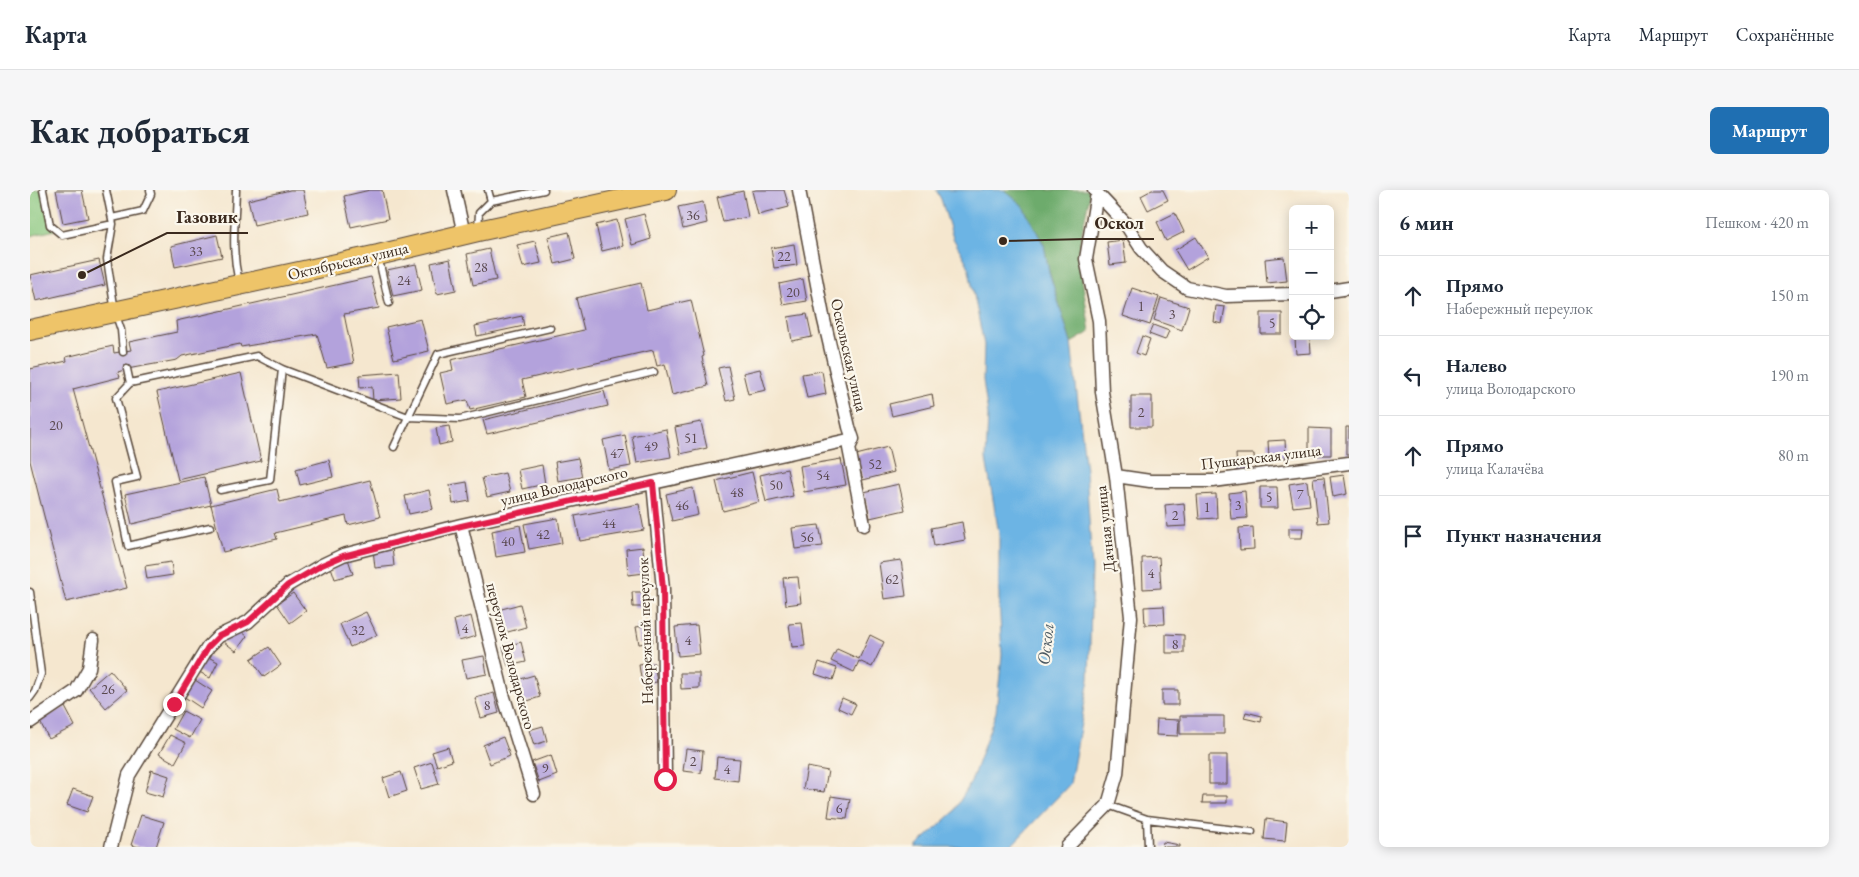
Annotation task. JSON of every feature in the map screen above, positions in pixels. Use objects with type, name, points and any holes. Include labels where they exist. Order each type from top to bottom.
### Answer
[{"type":"main road","name":"Октябрьская улица","points":[[30,330],[378,255],[632,194],[666,190]]},
{"type":"street","points":[[454,190],[471,232]]},
{"type":"street","name":"Оскольская улица","points":[[799,190],[822,316],[853,439],[849,448],[864,525]]},
{"type":"street","points":[[1095,192],[1125,223],[1141,248],[1162,271],[1187,288],[1226,296],[1289,294]]},
{"type":"street","name":"Дачная улица","points":[[1067,847],[1108,806],[1117,774],[1131,617],[1116,476],[1102,392],[1099,321],[1086,259],[1095,192]]},
{"type":"street","points":[[1334,290],[1349,288]]},
{"type":"street","name":"улица Володарского","points":[[111,847],[129,775],[208,647],[219,636],[248,622],[288,585],[322,565],[343,556],[461,526],[853,439]]},
{"type":"street","name":"Пушкарская улица","points":[[1116,476],[1150,480],[1213,481],[1349,463]]},
{"type":"street","name":"Набережный переулок","points":[[653,483],[663,589],[665,779]]},
{"type":"street","name":"переулок Володарского","points":[[461,526],[503,694],[534,794]]},
{"type":"street","points":[[30,722],[76,691],[90,668],[92,640]]},
{"type":"lane","points":[[43,190],[50,225],[62,235],[143,211],[151,194],[150,190]]},
{"type":"lane","points":[[106,190],[113,221],[107,260],[115,312],[121,330],[123,352]]},
{"type":"lane","points":[[236,190],[233,226],[234,261],[239,285]]},
{"type":"lane","points":[[488,190],[491,201]]},
{"type":"lane","points":[[471,232],[479,213],[491,201],[544,190]]},
{"type":"lane","points":[[378,255],[389,303]]},
{"type":"lane","points":[[394,447],[438,354],[550,328]]},
{"type":"lane","points":[[210,527],[128,546],[114,482],[137,477],[116,398],[130,383],[257,356],[282,369],[408,417],[460,419],[654,372]]},
{"type":"lane","points":[[127,369],[130,383]]},
{"type":"lane","points":[[220,490],[270,480],[282,369]]},
{"type":"lane","points":[[30,592],[41,674],[30,698]]},
{"type":"lane","points":[[1108,806],[1147,819],[1252,832]]},
{"type":"lane","points":[[1147,819],[1148,847]]},
{"type":"green space","points":[[30,190],[44,190],[55,230],[30,236]]},
{"type":"green space","points":[[1004,190],[1091,190],[1078,251],[1090,332],[1071,343],[1049,272],[1044,245],[1022,205]]},
{"type":"water","points":[[936,190],[1004,190],[1022,205],[1044,245],[1049,272],[1071,343],[1086,470],[1092,568],[1089,679],[1070,784],[1010,847],[915,847],[953,813],[971,782],[996,712],[1002,655],[999,599],[999,534],[986,459],[988,415],[983,380],[984,345],[968,265],[953,238],[941,199]]},
{"type":"building","points":[[56,190],[82,190],[88,218],[63,223]]},
{"type":"building","points":[[290,190],[303,190],[308,213],[254,225],[248,200]]},
{"type":"building","points":[[370,190],[382,190],[388,219],[351,227],[344,196]]},
{"type":"building","points":[[784,190],[789,207],[758,215],[752,191]]},
{"type":"building","points":[[1152,190],[1163,190],[1168,200],[1148,210],[1141,196]]},
{"type":"building","points":[[743,191],[748,217],[723,222],[717,197]]},
{"type":"building","points":[[703,202],[707,223],[683,229],[678,207]]},
{"type":"building","points":[[1175,213],[1184,232],[1166,241],[1157,222]]},
{"type":"building","points":[[644,214],[651,239],[632,245],[625,219]]},
{"type":"building","points":[[617,220],[623,246],[602,251],[596,225]]},
{"type":"building","points":[[569,232],[575,259],[555,264],[548,237]]},
{"type":"building","points":[[217,235],[222,257],[175,267],[171,246]]},
{"type":"building","points":[[1196,237],[1208,257],[1187,270],[1175,250]]},
{"type":"building","points":[[1123,240],[1126,263],[1110,265],[1107,242]]},
{"type":"building","points":[[535,241],[541,263],[523,267],[517,245]]},
{"type":"building","points":[[794,244],[797,265],[774,268],[771,248]]},
{"type":"building","points":[[489,249],[496,280],[473,285],[467,254]]},
{"type":"building","points":[[1284,257],[1287,281],[1267,283],[1265,259]]},
{"type":"building","points":[[450,259],[456,290],[437,294],[431,263]]},
{"type":"building","points":[[99,260],[105,285],[36,301],[30,275]]},
{"type":"building","points":[[416,264],[422,290],[393,296],[387,270]]},
{"type":"building","points":[[371,277],[379,308],[344,314],[354,363],[327,368],[317,334],[241,347],[240,344],[182,356],[177,360],[127,369],[118,372],[120,377],[73,389],[127,588],[66,602],[30,461],[30,369],[67,361],[66,357],[113,346],[114,353],[131,350],[129,342],[177,332],[176,321]]},
{"type":"building","points":[[803,279],[807,301],[783,305],[779,284]]},
{"type":"building","points":[[641,283],[647,310],[691,300],[704,356],[702,357],[708,386],[672,395],[665,364],[657,366],[653,350],[522,380],[526,397],[470,410],[467,400],[447,404],[440,373],[453,370],[451,360],[584,330],[576,298]]},
{"type":"building","points":[[1132,288],[1159,297],[1150,325],[1123,316]]},
{"type":"building","points":[[1161,298],[1189,307],[1182,330],[1154,320]]},
{"type":"building","points":[[1216,306],[1225,307],[1222,324],[1214,322]]},
{"type":"building","points":[[1261,313],[1282,313],[1282,334],[1261,334]]},
{"type":"building","points":[[807,314],[812,337],[792,341],[788,317]]},
{"type":"building","points":[[522,316],[524,326],[477,336],[475,326]]},
{"type":"building","points":[[421,319],[429,351],[394,359],[386,327]]},
{"type":"building","points":[[1153,325],[1169,331],[1165,340],[1149,334]]},
{"type":"building","points":[[1142,336],[1150,339],[1144,356],[1136,353]]},
{"type":"building","points":[[1295,340],[1310,340],[1311,353],[1296,354]]},
{"type":"building","points":[[728,366],[735,399],[726,401],[718,368]]},
{"type":"building","points":[[760,369],[766,390],[748,394],[743,373]]},
{"type":"building","points":[[822,371],[826,394],[807,398],[802,374]]},
{"type":"building","points":[[399,372],[401,398],[373,400],[372,387],[360,388],[359,375]]},
{"type":"building","points":[[241,373],[261,461],[178,480],[157,392]]},
{"type":"building","points":[[604,391],[608,406],[487,434],[483,420]]},
{"type":"building","points":[[932,394],[934,406],[892,416],[889,404]]},
{"type":"building","points":[[1131,396],[1152,396],[1152,427],[1131,427]]},
{"type":"building","points":[[701,422],[707,448],[680,454],[675,427]]},
{"type":"building","points":[[449,426],[452,442],[439,445],[436,428]]},
{"type":"building","points":[[1346,427],[1349,427],[1349,454],[1346,454]]},
{"type":"building","points":[[1309,428],[1331,429],[1331,455],[1309,455]]},
{"type":"building","points":[[666,429],[671,457],[637,463],[632,436]]},
{"type":"building","points":[[625,435],[631,466],[609,470],[603,440]]},
{"type":"building","points":[[1285,440],[1286,458],[1269,458],[1268,441]]},
{"type":"building","points":[[888,447],[894,472],[863,480],[856,455]]},
{"type":"building","points":[[1236,454],[1254,454],[1255,470],[1237,471]]},
{"type":"building","points":[[578,458],[582,477],[558,481],[555,462]]},
{"type":"building","points":[[841,459],[846,485],[804,492],[800,466]]},
{"type":"building","points":[[329,460],[333,477],[300,485],[296,469]]},
{"type":"building","points":[[542,465],[545,484],[522,489],[518,470]]},
{"type":"building","points":[[787,469],[793,496],[766,502],[760,475]]},
{"type":"building","points":[[752,472],[759,502],[723,511],[716,481]]},
{"type":"building","points":[[505,473],[510,492],[487,497],[482,478]]},
{"type":"building","points":[[1344,475],[1347,494],[1333,497],[1330,477]]},
{"type":"building","points":[[204,477],[211,505],[132,524],[125,494]]},
{"type":"building","points":[[1324,477],[1329,522],[1318,523],[1313,478]]},
{"type":"building","points":[[370,480],[380,517],[348,525],[346,516],[275,533],[277,539],[223,552],[211,505],[277,489],[280,502]]},
{"type":"building","points":[[1307,481],[1310,505],[1293,507],[1289,484]]},
{"type":"building","points":[[467,482],[470,501],[453,504],[450,485]]},
{"type":"building","points":[[899,484],[905,510],[870,518],[864,492]]},
{"type":"building","points":[[1260,487],[1277,487],[1278,508],[1260,508]]},
{"type":"building","points":[[693,488],[698,515],[672,521],[666,494]]},
{"type":"building","points":[[429,490],[433,509],[409,514],[405,496]]},
{"type":"building","points":[[1245,491],[1247,518],[1231,519],[1229,493]]},
{"type":"building","points":[[1216,494],[1217,518],[1199,519],[1197,495]]},
{"type":"building","points":[[1184,503],[1186,526],[1167,527],[1165,505]]},
{"type":"building","points":[[639,504],[644,530],[580,541],[575,516]]},
{"type":"building","points":[[558,518],[562,543],[529,549],[524,524]]},
{"type":"building","points":[[962,522],[965,540],[934,546],[931,528]]},
{"type":"building","points":[[520,525],[525,552],[496,557],[492,531]]},
{"type":"building","points":[[819,525],[823,546],[795,549],[792,528]]},
{"type":"building","points":[[1253,527],[1254,549],[1240,550],[1239,528]]},
{"type":"building","points":[[1289,528],[1303,528],[1302,538],[1289,538]]},
{"type":"building","points":[[392,547],[394,566],[375,568],[373,549]]},
{"type":"building","points":[[643,547],[645,573],[628,575],[626,549]]},
{"type":"building","points":[[1159,557],[1161,588],[1143,589],[1142,558]]},
{"type":"building","points":[[348,559],[353,574],[335,579],[330,564]]},
{"type":"building","points":[[901,560],[906,596],[884,599],[879,563]]},
{"type":"building","points":[[171,562],[173,575],[147,579],[145,566]]},
{"type":"building","points":[[798,577],[801,603],[786,605],[783,578]]},
{"type":"building","points":[[632,592],[644,592],[644,607],[633,607]]},
{"type":"building","points":[[293,593],[306,611],[290,623],[277,604]]},
{"type":"building","points":[[520,604],[526,627],[504,633],[498,610]]},
{"type":"building","points":[[1164,606],[1165,624],[1145,625],[1144,607]]},
{"type":"building","points":[[366,612],[377,635],[350,647],[340,624]]},
{"type":"building","points":[[471,616],[476,636],[459,641],[454,620]]},
{"type":"building","points":[[802,623],[805,646],[792,647],[789,624]]},
{"type":"building","points":[[232,624],[247,636],[236,651],[220,639]]},
{"type":"building","points":[[650,625],[653,642],[639,644],[636,627]]},
{"type":"building","points":[[697,625],[700,654],[678,656],[675,627]]},
{"type":"building","points":[[1166,634],[1184,635],[1184,653],[1166,653]]},
{"type":"building","points":[[870,635],[884,642],[872,667],[859,661],[854,672],[831,661],[837,649],[859,659]]},
{"type":"building","points":[[521,642],[526,662],[508,666],[503,647]]},
{"type":"building","points":[[269,647],[281,665],[264,677],[251,659]]},
{"type":"building","points":[[204,655],[218,662],[210,678],[196,670]]},
{"type":"building","points":[[484,656],[487,674],[466,678],[462,660]]},
{"type":"building","points":[[819,662],[837,668],[833,680],[815,674]]},
{"type":"building","points":[[654,663],[657,682],[642,684],[639,665]]},
{"type":"building","points":[[110,670],[127,690],[106,708],[89,688]]},
{"type":"building","points":[[680,673],[699,673],[699,688],[681,689]]},
{"type":"building","points":[[534,675],[540,697],[521,703],[514,681]]},
{"type":"building","points":[[195,680],[212,691],[201,708],[183,696]]},
{"type":"building","points":[[1162,690],[1178,690],[1178,705],[1162,705]]},
{"type":"building","points":[[494,693],[499,713],[481,718],[475,698]]},
{"type":"building","points":[[842,698],[856,704],[851,714],[838,708]]},
{"type":"building","points":[[65,707],[75,726],[49,739],[39,720]]},
{"type":"building","points":[[183,711],[200,720],[190,738],[173,729]]},
{"type":"building","points":[[1246,712],[1262,716],[1261,722],[1244,718]]},
{"type":"building","points":[[1180,716],[1224,716],[1224,734],[1180,734]]},
{"type":"building","points":[[1157,719],[1179,720],[1178,736],[1156,735]]},
{"type":"building","points":[[543,726],[547,741],[534,745],[529,730]]},
{"type":"building","points":[[170,735],[186,743],[175,763],[159,754]]},
{"type":"building","points":[[503,737],[510,756],[490,764],[483,745]]},
{"type":"building","points":[[448,747],[452,761],[437,766],[432,752]]},
{"type":"building","points":[[686,749],[703,751],[701,773],[683,771]]},
{"type":"building","points":[[551,755],[557,775],[539,782],[532,762]]},
{"type":"building","points":[[1209,755],[1227,755],[1227,784],[1209,784]]},
{"type":"building","points":[[717,757],[740,759],[738,781],[715,778]]},
{"type":"building","points":[[432,762],[439,784],[421,789],[414,768]]},
{"type":"building","points":[[807,767],[828,771],[824,792],[803,789]]},
{"type":"building","points":[[151,770],[169,776],[163,797],[145,792]]},
{"type":"building","points":[[401,772],[407,791],[389,797],[383,778]]},
{"type":"building","points":[[73,789],[93,796],[87,812],[67,805]]},
{"type":"building","points":[[831,796],[850,799],[847,819],[828,817]]},
{"type":"building","points":[[1203,796],[1227,796],[1227,803],[1202,803]]},
{"type":"building","points":[[141,815],[164,822],[156,847],[131,845]]},
{"type":"building","points":[[1266,819],[1287,822],[1285,841],[1264,839]]},
{"type":"building","points":[[1163,842],[1180,845],[1180,847],[1162,847]]},
{"type":"place","name":"Оскол","points":[[1003,241]]},
{"type":"place","name":"Газовик","points":[[82,275]]},
{"type":"route","points":[[174,704],[208,647],[219,636],[248,622],[288,585],[322,565],[343,556],[461,526],[653,483],[663,589],[665,779]]}]
